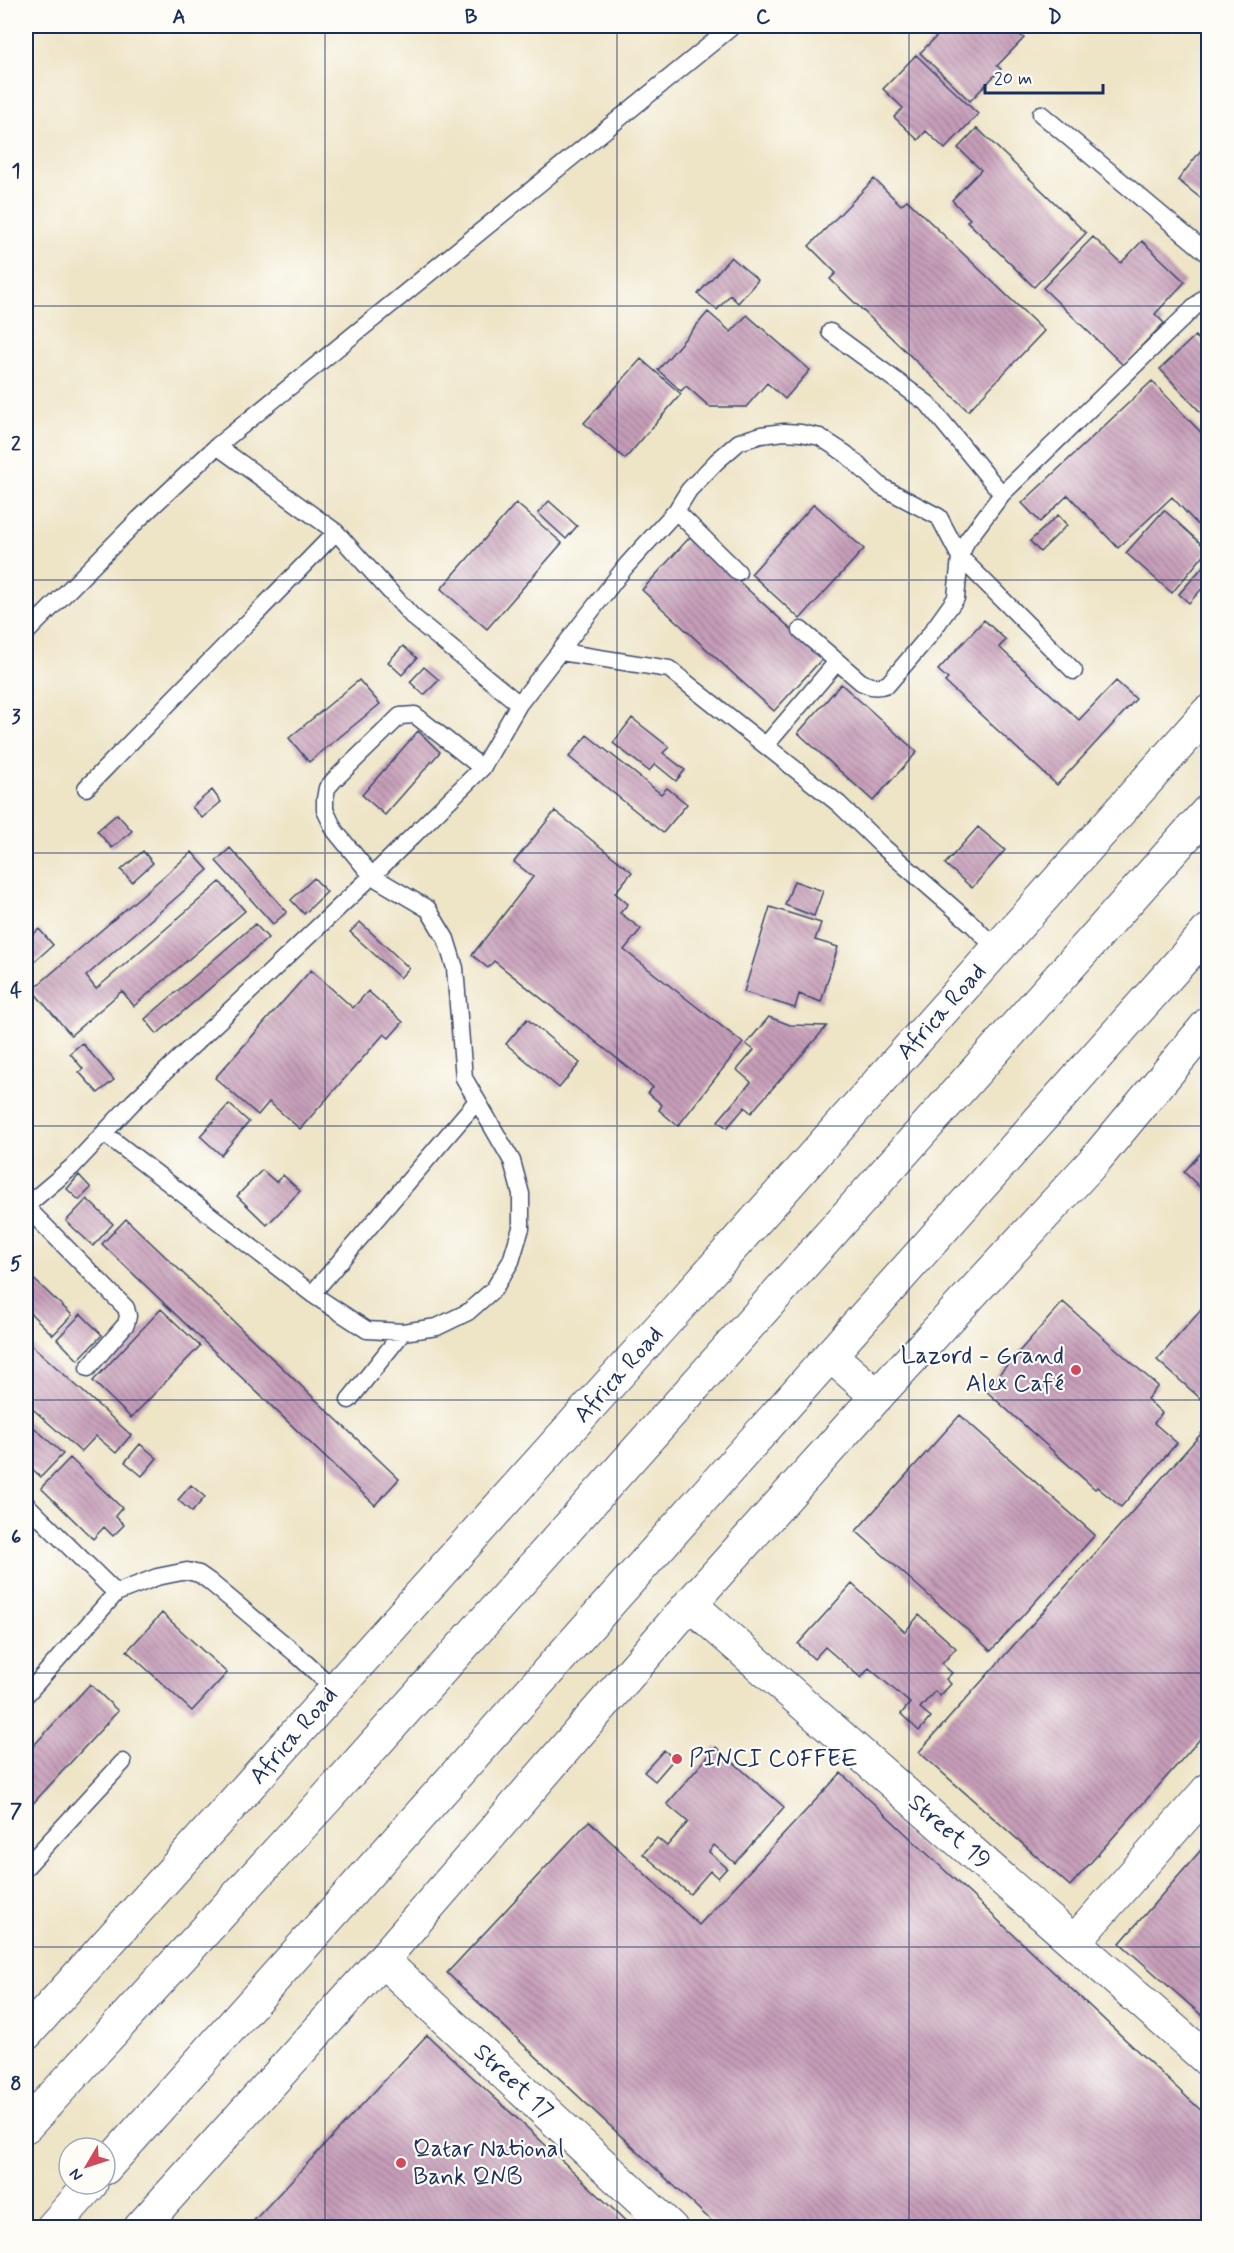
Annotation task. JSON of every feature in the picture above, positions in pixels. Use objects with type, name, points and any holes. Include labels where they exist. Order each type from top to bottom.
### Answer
[{"type":"main road","name":"Africa Road","points":[[26,2034],[584,1415],[1209,712]]},
{"type":"main road","points":[[26,2126],[325,1800],[1209,811]]},
{"type":"main road","points":[[117,2155],[655,1555],[830,1355],[1209,931]]},
{"type":"main road","points":[[140,2228],[382,1960],[690,1604],[877,1396],[1095,1160],[1209,1024]]},
{"type":"main road","points":[[830,1355],[877,1396]]},
{"type":"main road","name":"Street 19","points":[[690,1604],[1209,2060]]},
{"type":"main road","points":[[1074,1942],[1209,1790]]},
{"type":"main road","name":"Street 17","points":[[382,1960],[671,2228]]},
{"type":"main road","points":[[52,2228],[80,2196]]},
{"type":"lane","points":[[26,633],[139,519],[217,446],[733,26]]},
{"type":"lane","points":[[1041,114],[1209,254]]},
{"type":"lane","points":[[801,630],[836,663],[869,687],[888,684],[928,637],[956,598],[960,557],[966,542],[1002,494],[1209,294]]},
{"type":"lane","points":[[830,332],[928,405],[1002,494]]},
{"type":"lane","points":[[88,1368],[126,1324],[128,1316],[126,1308],[26,1207],[72,1167],[133,1102],[372,876],[482,768],[519,704],[626,566],[676,511],[688,490],[740,442],[762,435],[784,432],[820,436],[846,454],[882,487],[939,517],[960,557],[1074,671]]},
{"type":"lane","points":[[217,446],[336,532],[412,616],[519,704]]},
{"type":"lane","points":[[676,511],[738,572]]},
{"type":"lane","points":[[86,788],[336,532]]},
{"type":"lane","points":[[561,652],[669,669],[839,804],[882,846],[973,925],[997,951]]},
{"type":"lane","points":[[766,745],[836,663]]},
{"type":"lane","points":[[104,1133],[312,1294],[367,1330],[403,1332],[437,1327],[468,1312],[494,1290],[511,1261],[521,1228],[521,1194],[512,1161],[464,1078],[455,968],[446,939],[428,909],[372,876],[335,831],[325,810],[327,788],[400,716],[407,714],[415,715],[482,768]]},
{"type":"lane","points":[[312,1294],[477,1101]]},
{"type":"lane","points":[[349,1400],[403,1332]]},
{"type":"lane","points":[[26,1504],[116,1593]]},
{"type":"lane","points":[[26,1695],[116,1593],[157,1577],[187,1571],[199,1574],[295,1653],[335,1690]]},
{"type":"lane","points":[[26,1867],[123,1762]]},
{"type":"building","points":[[947,26],[1029,26],[1020,35],[1024,38],[997,66],[1001,69],[970,101],[920,53]]},
{"type":"building","points":[[916,55],[978,114],[945,149],[926,131],[918,140],[894,117],[903,108],[883,89]]},
{"type":"building","points":[[977,128],[1086,233],[1034,287],[967,221],[970,219],[952,200],[981,170],[958,148]]},
{"type":"building","points":[[1208,141],[1208,204],[1178,180]]},
{"type":"building","points":[[874,179],[901,205],[907,200],[1044,331],[968,411],[830,279],[836,273],[809,246]]},
{"type":"building","points":[[1093,237],[1121,263],[1142,241],[1185,282],[1155,314],[1164,323],[1123,365],[1043,288]]},
{"type":"building","points":[[731,257],[758,280],[738,303],[730,295],[717,310],[698,294]]},
{"type":"building","points":[[708,312],[731,332],[747,315],[810,370],[785,399],[767,383],[746,407],[710,407],[686,386],[681,391],[658,370]]},
{"type":"building","points":[[1195,336],[1208,351],[1208,420],[1160,369]]},
{"type":"building","points":[[641,359],[681,394],[625,459],[584,423]]},
{"type":"building","points":[[1152,381],[1208,440],[1208,536],[1172,497],[1118,548],[1068,495],[1040,522],[1022,503]]},
{"type":"building","points":[[549,501],[577,526],[566,539],[538,513]]},
{"type":"building","points":[[516,503],[562,543],[487,629],[441,589]]},
{"type":"building","points":[[814,504],[864,549],[800,619],[751,574]]},
{"type":"building","points":[[1164,510],[1208,550],[1172,593],[1126,553]]},
{"type":"building","points":[[1058,515],[1067,525],[1040,552],[1030,541]]},
{"type":"building","points":[[690,537],[823,658],[774,711],[642,590]]},
{"type":"building","points":[[1207,562],[1208,582],[1189,603],[1179,594]]},
{"type":"building","points":[[984,620],[1006,640],[999,647],[1079,720],[1116,681],[1136,699],[1057,785],[945,682],[948,679],[938,670]]},
{"type":"building","points":[[403,646],[417,658],[402,675],[388,662]]},
{"type":"building","points":[[424,667],[439,680],[424,695],[410,682]]},
{"type":"building","points":[[359,680],[380,704],[309,762],[289,738]]},
{"type":"building","points":[[841,684],[917,752],[873,801],[798,733]]},
{"type":"building","points":[[632,718],[669,747],[663,753],[685,770],[676,781],[655,764],[649,771],[613,743]]},
{"type":"building","points":[[418,731],[440,752],[385,815],[362,795]]},
{"type":"building","points":[[587,735],[661,794],[667,788],[687,804],[663,833],[569,757]]},
{"type":"building","points":[[212,790],[221,802],[202,818],[192,807]]},
{"type":"building","points":[[555,811],[632,872],[615,893],[628,904],[620,913],[641,929],[624,950],[743,1043],[678,1126],[659,1110],[662,1105],[648,1093],[653,1087],[494,961],[488,968],[472,955],[533,877],[514,862]]},
{"type":"building","points":[[117,814],[132,831],[112,848],[97,831]]},
{"type":"building","points":[[978,827],[1005,850],[972,888],[945,864]]},
{"type":"building","points":[[230,848],[287,912],[273,924],[216,861]]},
{"type":"building","points":[[143,851],[153,863],[132,882],[121,870]]},
{"type":"building","points":[[192,852],[208,870],[86,976],[96,989],[220,882],[245,911],[134,1006],[122,991],[71,1035],[32,990]]},
{"type":"building","points":[[314,878],[327,892],[304,914],[291,900]]},
{"type":"building","points":[[794,881],[823,891],[814,916],[785,905]]},
{"type":"building","points":[[770,907],[821,923],[815,940],[838,947],[821,1002],[799,994],[795,1008],[744,992]]},
{"type":"building","points":[[360,922],[409,968],[400,978],[350,932]]},
{"type":"building","points":[[255,924],[268,938],[157,1034],[145,1019]]},
{"type":"building","points":[[39,929],[53,945],[35,961],[26,949],[26,941]]},
{"type":"building","points":[[311,970],[353,1008],[368,991],[403,1022],[389,1038],[384,1034],[300,1129],[269,1102],[258,1115],[215,1078]]},
{"type":"building","points":[[769,1017],[790,1025],[827,1026],[751,1113],[745,1107],[727,1128],[718,1121],[751,1082],[737,1070],[754,1050],[746,1044]]},
{"type":"building","points":[[527,1019],[580,1063],[559,1088],[506,1044]]},
{"type":"building","points":[[82,1043],[114,1080],[98,1093],[79,1072],[83,1069],[70,1053]]},
{"type":"building","points":[[229,1104],[249,1122],[221,1155],[200,1136]]},
{"type":"building","points":[[1208,1145],[1208,1195],[1184,1172]]},
{"type":"building","points":[[262,1170],[276,1182],[283,1175],[300,1191],[267,1225],[237,1196]]},
{"type":"building","points":[[79,1175],[91,1188],[79,1200],[67,1189]]},
{"type":"building","points":[[87,1199],[113,1224],[93,1246],[66,1221]]},
{"type":"building","points":[[126,1219],[399,1479],[375,1505],[102,1244]]},
{"type":"building","points":[[26,1272],[72,1315],[53,1335],[26,1309]]},
{"type":"building","points":[[1063,1302],[1158,1386],[1147,1399],[1162,1413],[1154,1423],[1177,1443],[1121,1507],[1097,1487],[1095,1489],[985,1390]]},
{"type":"building","points":[[1208,1302],[1208,1405],[1157,1360]]},
{"type":"building","points":[[161,1309],[200,1346],[131,1418],[93,1381]]},
{"type":"building","points":[[81,1314],[102,1335],[78,1360],[57,1339]]},
{"type":"building","points":[[26,1340],[131,1435],[116,1453],[96,1436],[81,1452],[26,1403]]},
{"type":"building","points":[[960,1415],[1095,1535],[991,1651],[856,1531]]},
{"type":"building","points":[[26,1420],[63,1454],[41,1477],[26,1463]]},
{"type":"building","points":[[1208,1426],[1208,1730],[1070,1886],[919,1752]]},
{"type":"building","points":[[140,1444],[157,1458],[142,1476],[125,1462]]},
{"type":"building","points":[[70,1458],[122,1508],[115,1516],[124,1525],[113,1536],[104,1527],[93,1539],[41,1488]]},
{"type":"building","points":[[191,1485],[205,1497],[192,1512],[178,1500]]},
{"type":"building","points":[[852,1584],[905,1632],[919,1615],[956,1648],[942,1664],[952,1673],[946,1679],[951,1684],[940,1696],[935,1691],[920,1708],[931,1717],[919,1731],[901,1714],[910,1703],[869,1668],[861,1678],[825,1647],[814,1659],[798,1644]]},
{"type":"building","points":[[162,1613],[227,1673],[192,1711],[127,1651]]},
{"type":"building","points":[[90,1684],[118,1711],[26,1811],[26,1754]]},
{"type":"building","points":[[716,1747],[784,1807],[735,1863],[714,1845],[709,1852],[727,1868],[718,1878],[710,1871],[690,1894],[643,1854],[657,1838],[667,1846],[688,1822],[667,1804]]},
{"type":"building","points":[[664,1750],[674,1759],[655,1781],[644,1772]]},
{"type":"building","points":[[841,1773],[1208,2117],[1208,2228],[719,2228],[447,1973],[589,1821],[699,1925]]},
{"type":"building","points":[[1208,1842],[1208,2021],[1120,1943]]},
{"type":"building","points":[[427,2035],[537,2137],[633,2228],[247,2228]]},
{"type":"place","name":"Lazord - Grand Alex Café","points":[[1076,1370]]},
{"type":"place","name":"PINCI COFFEE","points":[[677,1759]]},
{"type":"place","name":"Qatar National Bank QNB","points":[[401,2163]]}]
